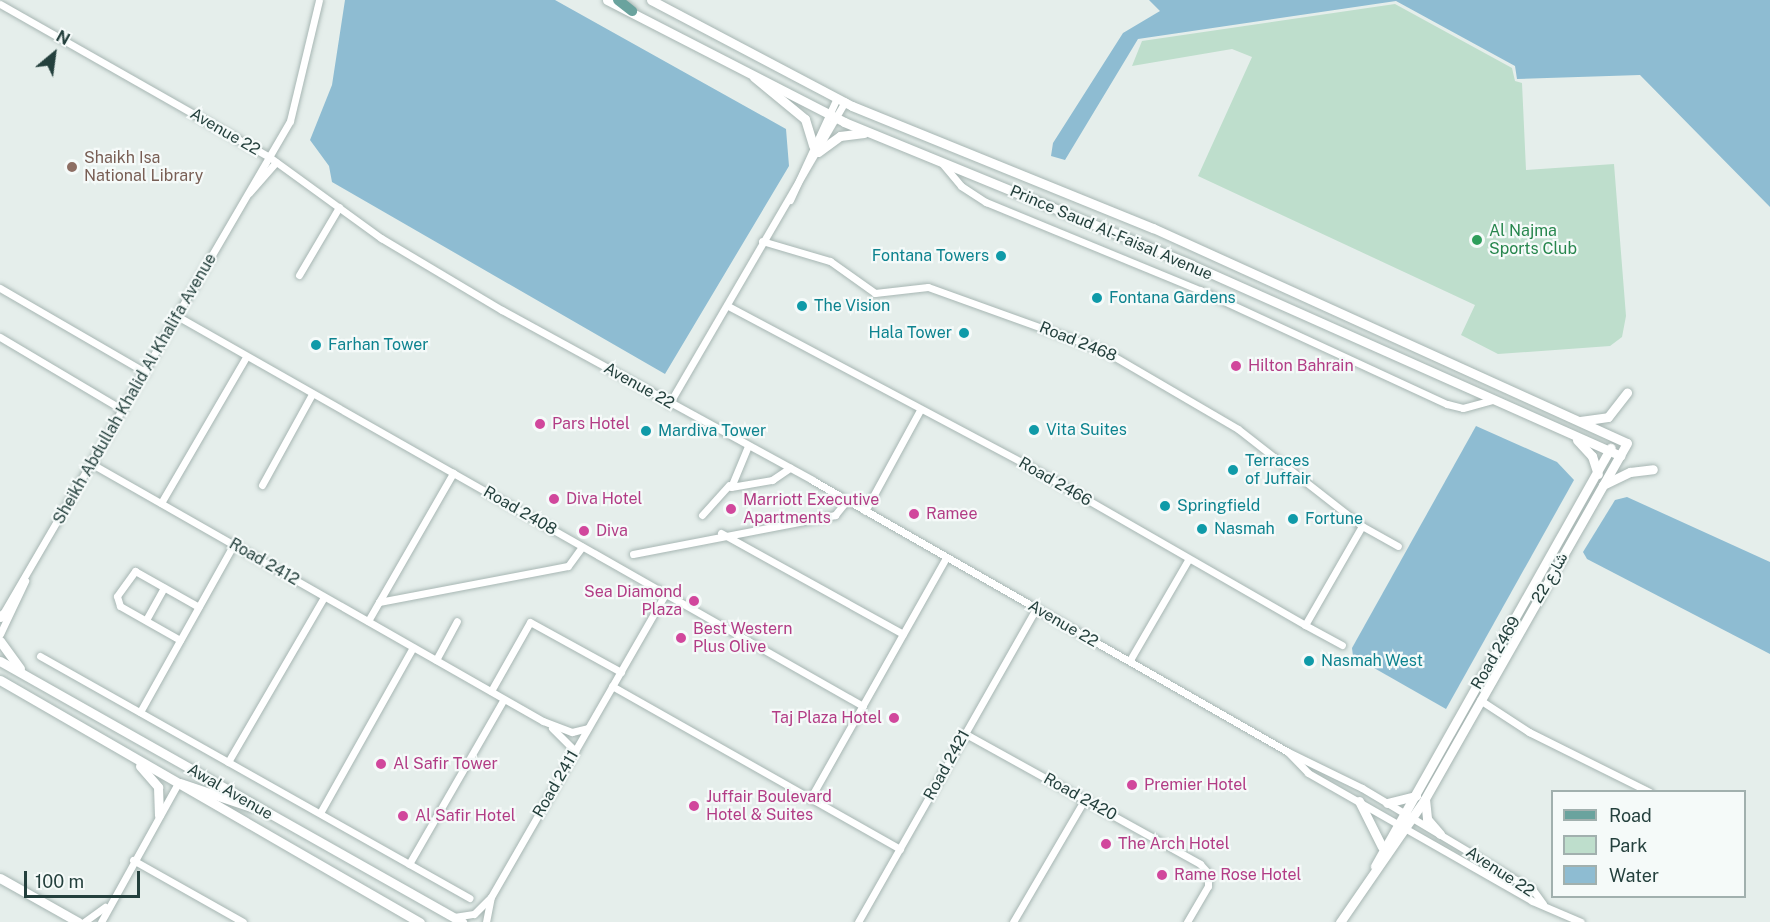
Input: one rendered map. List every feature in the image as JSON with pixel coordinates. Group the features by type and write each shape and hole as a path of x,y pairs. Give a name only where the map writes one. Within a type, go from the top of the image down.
{"main road":[{"path":"618,0 632,11"}],"street":[{"name":"Sheikh Abdullah Khalid Al Khalifa Avenue","path":"1,617 25,581 299,99 319,0"},
{"name":"Prince Saud Al-Faisal Avenue","path":"607,0 869,133 1192,265 1620,456"},
{"name":"Prince Saud Al-Faisal Avenue","path":"651,0 841,100 1196,247 1627,443"},
{"name":"Avenue 22","path":"0,3 268,156 418,261 669,404 790,468 1288,752 1387,803 1533,890 1543,904"},
{"path":"753,75 805,119 815,149"},
{"path":"669,404 729,307 762,241 790,200 841,100"},
{"path":"815,149 840,136 869,133"},
{"name":"Sheikh Abdullah Khalid Al Khalifa Avenue","path":"245,197 276,162"},
{"path":"941,162 961,186 986,202 1200,290 1448,404 1463,408 1492,400"},
{"path":"299,275 339,207"},
{"name":"Road 2468","path":"762,241 830,261 875,293 928,287 1103,350 1171,386 1274,453 1362,526 1398,546"},
{"path":"0,288 145,372"},
{"name":"Road 2466","path":"729,307 920,410 1342,645"},
{"name":"Road 2408","path":"177,316 863,706"},
{"path":"0,337 123,410"},
{"path":"161,503 246,357"},
{"path":"1575,420 1608,417 1627,393"},
{"path":"262,485 312,394"},
{"path":"866,511 920,410"},
{"path":"1565,432 1592,456 1598,474"},
{"name":"Road 2469","path":"1375,866 1382,847 1401,826 1404,813 1421,796 1615,439"},
{"name":"شارع 22","path":"1480,700 1627,443"},
{"path":"702,515 729,485 748,446"},
{"name":"Road 2412","path":"92,464 543,721 572,732 588,728"},
{"path":"729,485 772,480 790,468"},
{"path":"1603,484 1630,472 1653,469"},
{"path":"368,621 453,473"},
{"path":"633,554 721,533 835,515 847,501"},
{"path":"1305,625 1362,526"},
{"path":"721,533 903,634"},
{"path":"140,712 234,544"},
{"path":"379,602 568,566 582,547"},
{"path":"810,799 946,558"},
{"path":"1130,660 1188,560"},
{"path":"180,640 120,606 117,596 135,572 199,607"},
{"name":"Sheikh Abdullah Khalid Al Khalifa Avenue","path":"0,634 25,581"},
{"path":"146,620 164,588"},
{"name":"Road 2411","path":"458,920 474,914 491,897 665,594"},
{"path":"228,762 324,597"},
{"name":"Road 2421","path":"858,922 1036,609"},
{"path":"436,660 457,621"},
{"path":"491,691 530,622 621,672"},
{"path":"0,641 26,674"},
{"path":"320,813 413,647"},
{"path":"40,656 470,898"},
{"name":"Awal Avenue","path":"0,661 253,807 458,920"},
{"name":"Awal Avenue","path":"1,682 420,922"},
{"path":"612,686 900,849"},
{"path":"410,864 504,699"},
{"path":"1340,922 1401,826 1413,819 1421,796 1480,700 1529,732 1646,790"},
{"name":"Road 2412","path":"543,721 575,751"},
{"name":"Road 2420","path":"964,733 1085,800 1208,873 1208,885 1187,922"},
{"name":"Avenue 22","path":"1288,752 1298,766 1543,904"},
{"path":"132,758 158,787 159,815"},
{"path":"101,922 108,903 178,783 253,807"},
{"path":"1387,803 1421,796"},
{"path":"1421,796 1427,819 1440,834"},
{"path":"1013,922 1085,800"},
{"path":"1359,801 1382,847"},
{"path":"133,860 243,922"},
{"path":"0,878 78,922"},
{"name":"Road 2411","path":"486,922 491,897"},
{"path":"84,922 108,903"},
{"path":"1543,904 1581,922"}],"green space":[{"name":"Al Najma Sports Club","path":"1395,4 1512,68 1515,81 1522,83 1526,170 1614,164 1626,316 1622,337 1610,346 1498,354 1461,335 1475,305 1198,176 1252,57 1232,49 1132,66 1142,41"}],"water":[{"path":"345,0 555,0 786,129 789,166 665,374 332,182 329,166 310,140 332,85"},
{"path":"1149,0 1770,0 1770,207 1640,75 1517,79 1515,66 1396,1 1138,39 1065,160 1051,156 1053,143 1123,33 1160,11"},
{"path":"1476,426 1557,462 1574,480 1446,709 1353,656 1352,648"},
{"path":"1627,497 1770,562 1770,654 1587,559 1583,552 1615,500"}],"place":[{"name":"Shaikh Isa National Library","path":"72,167"},
{"name":"Al Najma Sports Club","path":"1477,240"},
{"name":"Fontana Towers","path":"1001,256"},
{"name":"Fontana Gardens","path":"1097,298"},
{"name":"The Vision","path":"802,306"},
{"name":"Hala Tower","path":"964,333"},
{"name":"Farhan Tower","path":"316,345"},
{"name":"Hilton Bahrain","path":"1236,366"},
{"name":"Pars Hotel","path":"540,424"},
{"name":"Vita Suites","path":"1034,430"},
{"name":"Mardiva Tower","path":"646,431"},
{"name":"Terraces of Juffair","path":"1233,470"},
{"name":"Diva Hotel","path":"554,499"},
{"name":"Springfield","path":"1165,506"},
{"name":"Marriott Executive Apartments","path":"731,509"},
{"name":"Ramee","path":"914,514"},
{"name":"Fortune","path":"1293,519"},
{"name":"Nasmah","path":"1202,529"},
{"name":"Diva","path":"584,531"},
{"name":"Sea Diamond Plaza","path":"694,601"},
{"name":"Best Western Plus Olive","path":"681,638"},
{"name":"Nasmah West","path":"1309,661"},
{"name":"Taj Plaza Hotel","path":"894,718"},
{"name":"Al Safir Tower","path":"381,764"},
{"name":"Premier Hotel","path":"1132,785"},
{"name":"Juffair Boulevard Hotel & Suites","path":"694,806"},
{"name":"Al Safir Hotel","path":"403,816"},
{"name":"The Arch Hotel","path":"1106,844"},
{"name":"Rame Rose Hotel","path":"1162,875"}]}
